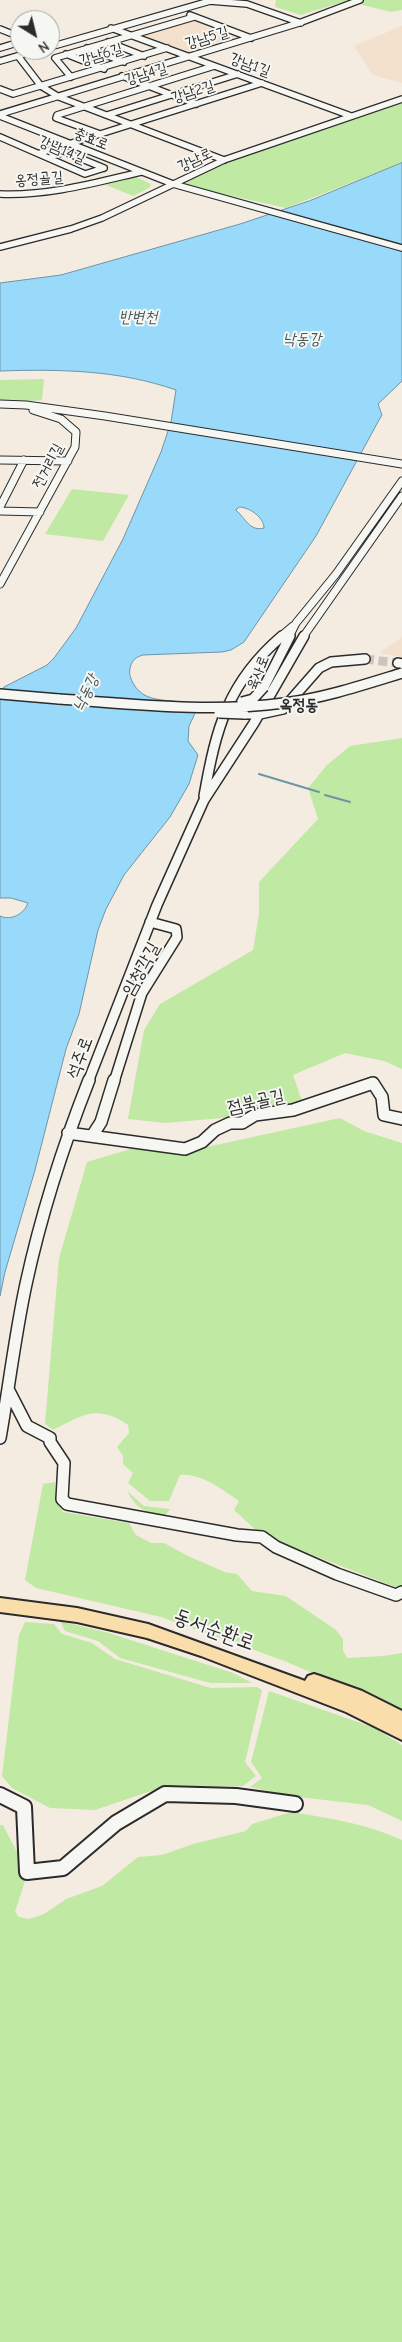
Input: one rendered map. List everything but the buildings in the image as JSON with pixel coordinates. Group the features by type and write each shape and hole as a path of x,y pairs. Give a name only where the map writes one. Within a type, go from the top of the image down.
{"highway":[{"name":"동서순환로","path":"0,1597 137,1619 206,1641 355,1696 402,1720"},
{"name":"동서순환로","path":"0,1605 80,1611 148,1631 207,1650 354,1707 402,1732"}],"street":[{"name":"강남5길","path":"0,115 301,23 360,0"},
{"path":"60,44 210,1 247,4 301,23"},
{"path":"175,10 252,38"},
{"path":"70,77 55,58 194,17"},
{"name":"강남1길","path":"112,28 351,116"},
{"path":"0,42 9,45"},
{"path":"108,42 144,56"},
{"path":"0,48 9,45"},
{"path":"87,48 124,62"},
{"name":"강남6길","path":"41,86 167,48"},
{"path":"60,52 109,71"},
{"path":"21,60 41,86 59,96 224,160"},
{"name":"강남4길","path":"100,134 56,118 57,115 214,66"},
{"path":"117,74 196,104"},
{"path":"107,115 238,74"},
{"name":"강남2길","path":"40,153 262,83"},
{"path":"0,89 13,94 41,86"},
{"name":"강남로","path":"0,247 71,229 102,218 224,160 402,99"},
{"name":"충효로","path":"0,115 173,184 402,248"},
{"name":"강남14길","path":"0,137 40,153 46,158 85,174 104,168 65,152 46,158"},
{"path":"139,172 170,177 201,170"},
{"path":"145,197 190,189 188,183 201,170"},
{"path":"139,172 156,186 145,197"},
{"name":"옹정골길","path":"0,194 24,195 97,184 139,172"},
{"path":"0,405 41,406 400,464"},
{"name":"전거리길","path":"0,405 32,410 61,419 76,432 75,447 0,584"},
{"path":"0,460 68,461"},
{"path":"0,506 24,460"},
{"name":"육사로","path":"260,714 264,687 296,623 336,574 402,481"},
{"name":"육사로","path":"260,714 297,646 402,496"},
{"path":"0,511 40,512"},
{"path":"0,568 9,568"},
{"path":"204,800 207,780 232,696 248,670 270,646 296,623"},
{"path":"59,699 108,706 260,714 277,711 288,706 318,668 331,662 365,659"},
{"path":"0,694 177,706 252,706 316,698 402,673"},
{"path":"0,699 111,698 247,702 253,700 264,687"},
{"name":"석주로","path":"0,1438 26,1284 38,1234 68,1132 150,922 204,800 260,714"},
{"name":"임청각길","path":"92,1136 101,1122 142,993 177,937 176,929 150,922"},
{"name":"점북골길","path":"68,1132 185,1149 202,1142 215,1130 230,1123 242,1123 255,1115 293,1110 373,1084 382,1097 384,1115 402,1119"},
{"path":"9,1391 27,1426 50,1438 50,1442 64,1463 62,1499 67,1504 237,1535 262,1537 276,1547 337,1574 396,1594 402,1592"},
{"path":"0,1795 24,1807 27,1872 63,1868 116,1823 165,1794 236,1796 295,1804"}],"shaded area":[{"path":"196,20 246,38 191,54 142,36"},
{"path":"402,26 402,83 373,75 354,46"},
{"path":"402,637 402,657 379,653"}],"green space":[{"path":"276,0 402,0 402,10 391,12 346,1 301,15 275,7"},
{"path":"402,102 402,163 286,208 179,184 230,161"},
{"path":"132,175 151,184 149,188 133,196 104,184"},
{"path":"44,379 42,400 0,404 0,380"},
{"path":"72,489 129,495 103,541 45,534"},
{"path":"402,738 402,1069 384,1061 345,1053 293,1075 302,1101 246,1116 165,1123 128,1119 144,1030 160,1004 253,950 259,914 259,882 318,819 308,788 327,765 350,746"},
{"path":"340,1118 364,1131 402,1143 402,1585 395,1587 274,1540 257,1531 234,1510 239,1501 204,1479 180,1475 169,1501 150,1501 128,1483 133,1473 123,1464 123,1456 117,1447 129,1433 128,1425 117,1419 99,1413 82,1416 53,1430 45,1424 59,1258 87,1162 137,1147 179,1153"},
{"path":"55,1482 56,1499 63,1512 129,1523 136,1535 151,1543 164,1543 225,1572 237,1574 252,1591 286,1596 336,1630 343,1639 343,1650 347,1658 402,1653 402,1711 282,1660 161,1617 36,1588 25,1580 43,1484"},
{"path":"127,1491 144,1506 170,1509 165,1516 142,1509 135,1503"},
{"path":"60,1621 109,1633 233,1673 252,1683 210,1683 120,1658 98,1641 65,1631"},
{"path":"25,1622 54,1624 62,1634 92,1643 115,1659 211,1688 257,1687 262,1690 245,1762 256,1776 243,1786 160,1788 95,1810 50,1808 12,1788 2,1776 19,1635"},
{"path":"269,1691 375,1728 402,1745 402,1821 368,1805 290,1796 250,1787 262,1778 251,1762"},
{"path":"291,1812 362,1826 402,1840 402,2342 0,2342 0,1825 3,1825 17,1852 18,1874 25,1881 15,1912 19,1917 29,1919 44,1914 66,1899 102,1886 138,1857 162,1855 193,1844 246,1831 252,1824"}],"water":[{"path":"402,163 402,381 378,404 382,415 316,536 244,642 231,650 222,652 143,655 135,659 131,665 130,677 139,691 146,696 154,699 181,702 197,709 189,726 188,741 198,755 189,784 170,817 124,875 106,909 98,930 79,1014 66,1049 0,1296 0,916 8,918 17,916 28,903 11,898 0,898 0,694 4,687 47,665 76,628 123,539 161,452 171,422 176,390 133,378 89,372 45,370 0,371 0,283 61,275 240,224 309,201","holes":["240,507 252,511 259,517 264,528 259,529 248,524 236,510"]}],"waterway":[{"path":"259,774 319,792"},
{"path":"325,795 350,802"}],"tunnel":[{"path":"365,659 398,663"}],"district":[{"name":"옥정동","path":"299,705"}],"water label":[{"name":"반변천","path":"138,317"},
{"name":"낙동강","path":"302,339"},
{"name":"낙동강","path":"86,693"}]}
